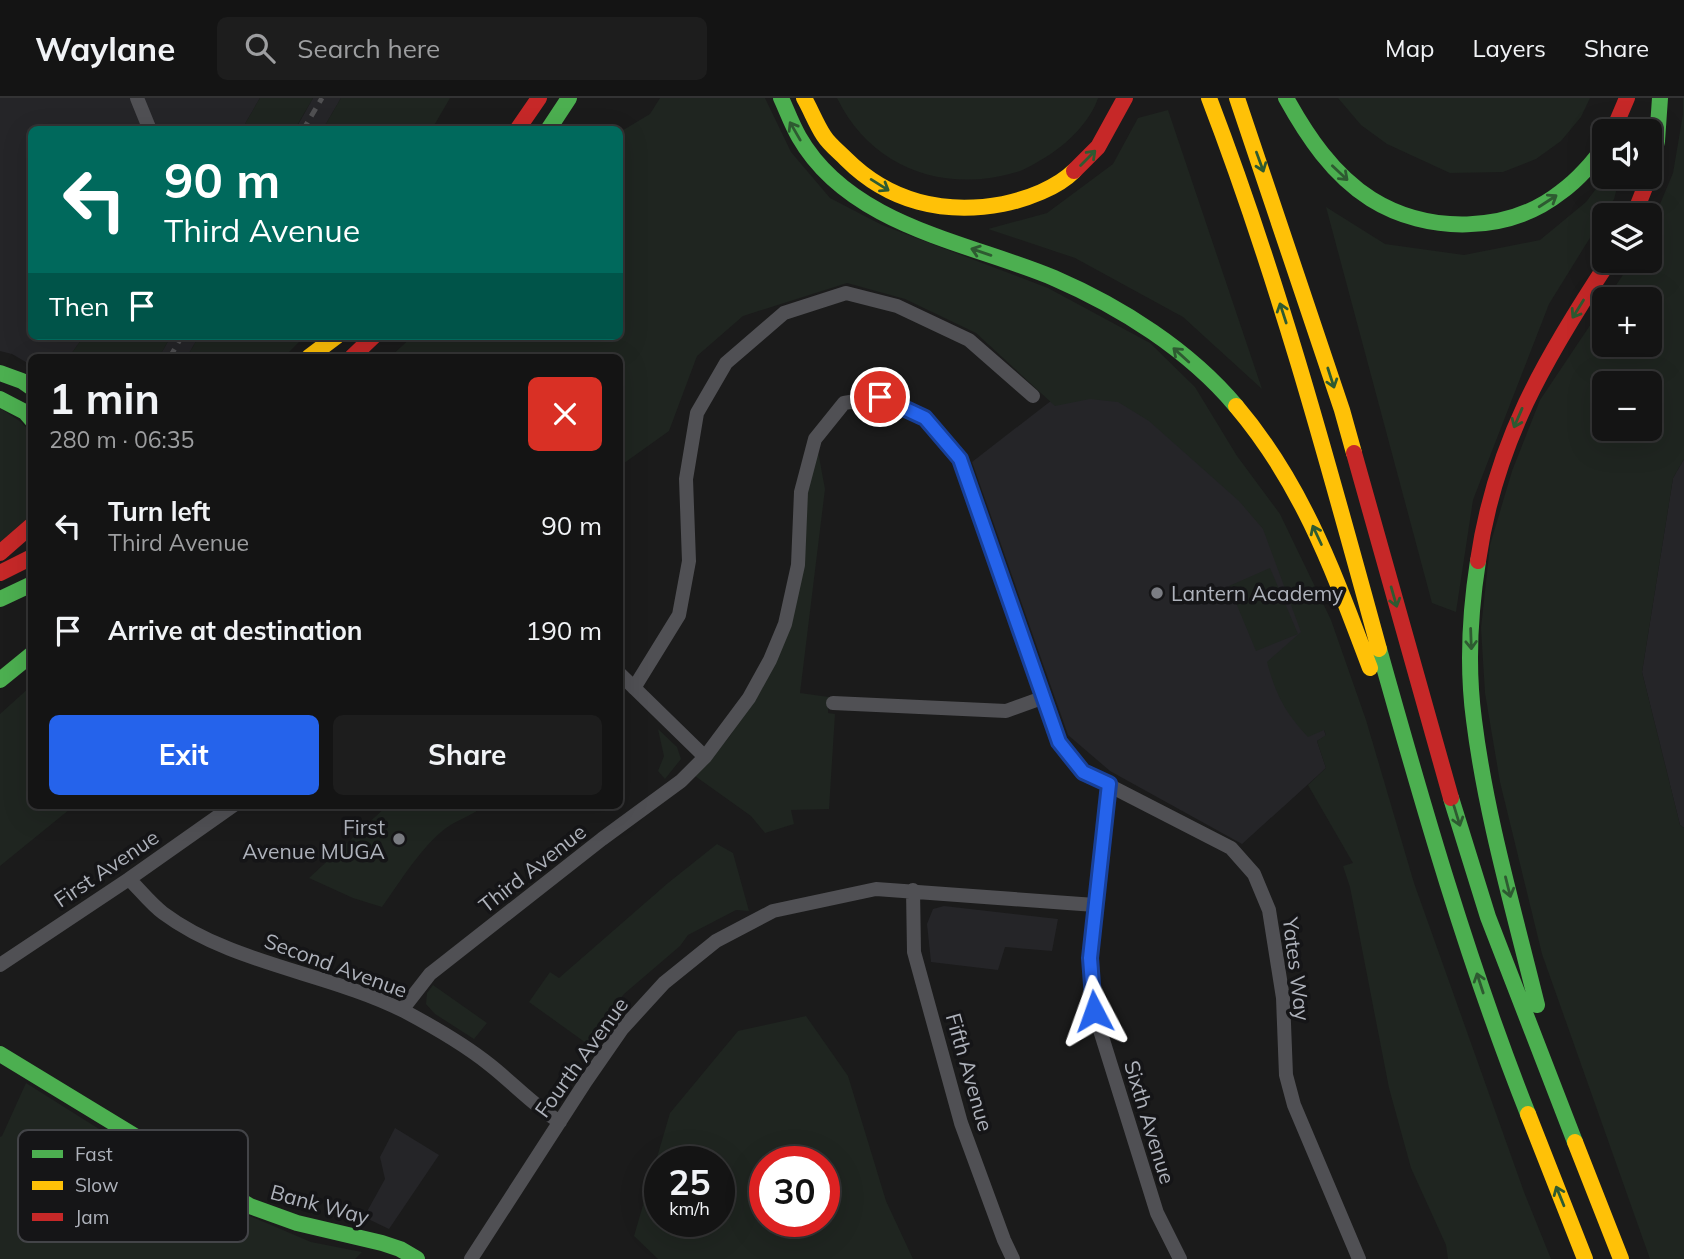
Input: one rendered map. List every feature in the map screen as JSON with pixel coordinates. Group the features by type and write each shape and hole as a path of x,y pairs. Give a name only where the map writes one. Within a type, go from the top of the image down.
{"main road":[{"path":"520,126 539,98"},
{"path":"551,126 569,98"},
{"path":"782,98 793,130 826,174 852,195 925,232 1043,274 1094,296 1168,343 1232,400 1278,462 1304,506 1324,548 1377,688 1409,756"},
{"path":"804,98 825,138 881,188 926,205 975,209 1018,201 1065,180 1098,147 1125,98"},
{"path":"1209,98 1241,182 1310,397 1409,756 1455,906 1505,1058 1585,1259"},
{"path":"1237,98 1342,410 1433,740 1488,917 1621,1259"},
{"path":"1286,98 1319,150 1339,173 1373,200 1403,215 1435,225 1475,225 1524,214 1543,205 1572,185 1592,165"},
{"path":"1618,119 1627,98"},
{"path":"1659,119 1660,98"},
{"path":"1569,1129 1504,872 1476,732 1470,624 1480,534 1498,467 1518,415 1548,357 1601,273"},
{"path":"313,354 332,340"},
{"path":"329,354 344,340"},
{"path":"355,354 370,340"},
{"path":"0,373 28,385"},
{"path":"0,399 28,416"},
{"path":"0,553 28,528"},
{"path":"0,573 28,559"},
{"path":"0,599 28,586"},
{"path":"0,680 28,657"},
{"name":"Bank Way","path":"0,1054 125,1130"},
{"name":"Bank Way","path":"248,1205 272,1216 385,1243 406,1251 417,1259"}],"street":[{"path":"137,98 148,126"},
{"path":"634,688 679,615 690,561 686,479 697,413 726,363 784,313 846,293 897,306 969,340 1033,396"},
{"name":"Third Avenue","path":"402,1010 430,974 602,839 681,781 705,757 749,698 770,660 785,624 798,565 801,492 815,439 844,403 880,397 925,418 960,459 1059,742 1083,772"},
{"path":"623,677 705,757"},
{"path":"833,703 1006,711 1042,698"},
{"name":"Yates Way","path":"1083,772 1231,848 1254,874 1269,910 1283,998 1286,1075 1359,1259"},
{"name":"Sixth Avenue","path":"1109,784 1090,958 1094,1011 1157,1213 1180,1259"},
{"name":"First Avenue","path":"0,965 130,879 228,809"},
{"name":"Second Avenue","path":"130,879 162,912 185,927 237,952 360,992 402,1010 449,1036 487,1062 560,1122"},
{"name":"Fourth Avenue","path":"471,1259 622,1030 664,983 716,941 773,911 876,889 1095,905"},
{"name":"Fifth Avenue","path":"913,890 914,952 961,1123 1013,1259"}],"shaded area":[{"path":"0,98 260,98 244,126 28,126 28,340 81,340 71,354 28,354 28,363 0,351"},
{"path":"260,98 313,98 297,126 244,126"},
{"path":"313,98 341,98 325,126 297,126"},
{"path":"341,98 450,98 434,126 325,126"},
{"path":"660,98 765,98 791,152 830,198 882,225 1048,288 1150,343 1195,387 1237,456 1280,514 1331,620 1366,720 1414,883 1524,1192 1551,1259 1448,1259 1446,1245 1411,1168 1389,1088 1350,887 1343,866 1353,863 1308,785 1326,768 1317,741 1326,735 1324,730 1308,737 1300,728 1282,702 1267,662 1301,632 1263,529 1239,501 1149,421 1118,402 1090,399 1055,406 976,333 905,299 847,283 743,316 697,356 669,431 623,464 623,354 393,354 409,340 623,340 623,130 650,114"},
{"path":"837,98 1098,98 1077,132 1046,157 1017,172 963,180 912,170 890,158 869,142"},
{"path":"1338,98 1590,98 1581,117 1561,141 1536,159 1503,172 1450,173 1387,144 1361,125"},
{"path":"1684,98 1684,459 1673,478 1642,672 1680,825 1684,828 1684,1259 1650,1259 1542,954 1500,782 1485,693 1481,628 1490,545 1512,471 1540,400 1592,322 1592,357 1662,357 1662,287 1615,287 1624,273 1662,273 1660,203 1673,173"},
{"path":"1168,110 1262,389 1183,317 1075,258 988,229 1047,213 1113,164 1138,118"},
{"path":"1596,189 1617,189 1612,203 1592,203 1592,235 1549,304 1473,500 1456,612 1432,603 1326,207 1385,244 1464,255 1540,240 1586,202"},
{"path":"81,340 169,340 161,354 71,354"},
{"path":"169,340 197,340 189,354 161,354"},
{"path":"197,340 301,340 287,354 189,354"},
{"name":"Lantern Academy","path":"1092,369 1274,518 1316,662 1317,709 1326,736 1317,741 1326,768 1242,844 1110,771 1068,735 972,462"},
{"path":"0,408 28,430 28,518 0,543"},
{"path":"817,446 825,489 800,693 829,697 828,713 835,714 829,809 791,810 794,824 765,833 751,816 695,776 730,736 785,639 806,489"},
{"path":"1684,459 1684,828 1680,825 1642,672 1673,478"},
{"path":"1270,568 1298,634 1256,651 1229,586"},
{"path":"28,689 28,809 70,809 0,866 0,714"},
{"path":"658,729 677,747 681,759 665,779 658,771 664,756"},
{"path":"384,809 479,809 451,825 428,845 382,907 353,898 309,878"},
{"path":"717,844 733,853 749,911 736,910 688,935 680,946 624,994 586,1043 529,1002 550,972 559,978"},
{"path":"944,906 1058,919 1052,951 1005,947 998,970 931,962 927,924 933,909"},
{"path":"433,985 487,1023 474,1039 435,1014 426,1004 427,993"},
{"path":"806,1016 848,1076 886,1201 913,1259 658,1259 634,1236 644,1202 644,1237 735,1237 735,1146 660,1146 670,1113 738,1031"},
{"path":"26,1083 101,1130 18,1130 18,1242 248,1242 248,1215 311,1242 362,1252 355,1259 0,1259 2,1136"},
{"path":"395,1128 439,1155 389,1229 364,1217 385,1179 380,1157"}],"railway":[{"path":"305,126 322,98"},
{"path":"172,354 180,340"}],"traffic: fast":[{"path":"551,126 569,98"},
{"path":"781,98 799,137 821,167 848,192 913,227 1054,278 1104,302 1129,316 1197,366 1236,406"},
{"path":"1286,98 1333,167 1371,199 1417,219 1467,224 1517,216 1540,206 1561,192 1592,162"},
{"path":"1659,119 1660,98"},
{"path":"0,373 28,385"},
{"path":"0,399 28,415"},
{"path":"1478,561 1470,640 1474,720 1493,828 1537,1005"},
{"path":"0,599 28,586"},
{"path":"1379,649 1466,942 1528,1114"},
{"path":"0,680 28,657"},
{"path":"1451,798 1488,917 1575,1142"},
{"path":"0,1054 125,1130"},
{"path":"248,1205 297,1223 382,1243 417,1259"}],"traffic: slow":[{"path":"804,98 824,136 846,159 880,186 918,202 960,208 1003,204 1041,192 1074,171"},
{"path":"1209,98 1280,302 1379,649"},
{"path":"1237,98 1354,453"},
{"path":"313,354 332,340"},
{"path":"1236,406 1280,467 1315,531 1370,668"},
{"path":"1528,1114 1585,1259"},
{"path":"1575,1142 1621,1259"}],"traffic: jam":[{"path":"520,126 539,98"},
{"path":"1074,171 1098,147 1125,98"},
{"path":"1618,119 1627,98"},
{"path":"1639,203 1644,189"},
{"path":"1478,561 1486,518 1510,440 1544,367 1601,273"},
{"path":"355,354 370,340"},
{"path":"1354,453 1451,798"},
{"path":"0,553 28,528"},
{"path":"0,573 28,559"}],"place":[{"name":"Lantern Academy","path":"1157,593"},
{"name":"First Avenue MUGA","path":"399,839"}],"route":[{"path":"880,397 925,418 960,459 1059,742 1083,772 1109,784 1090,958 1094,1011"}]}
